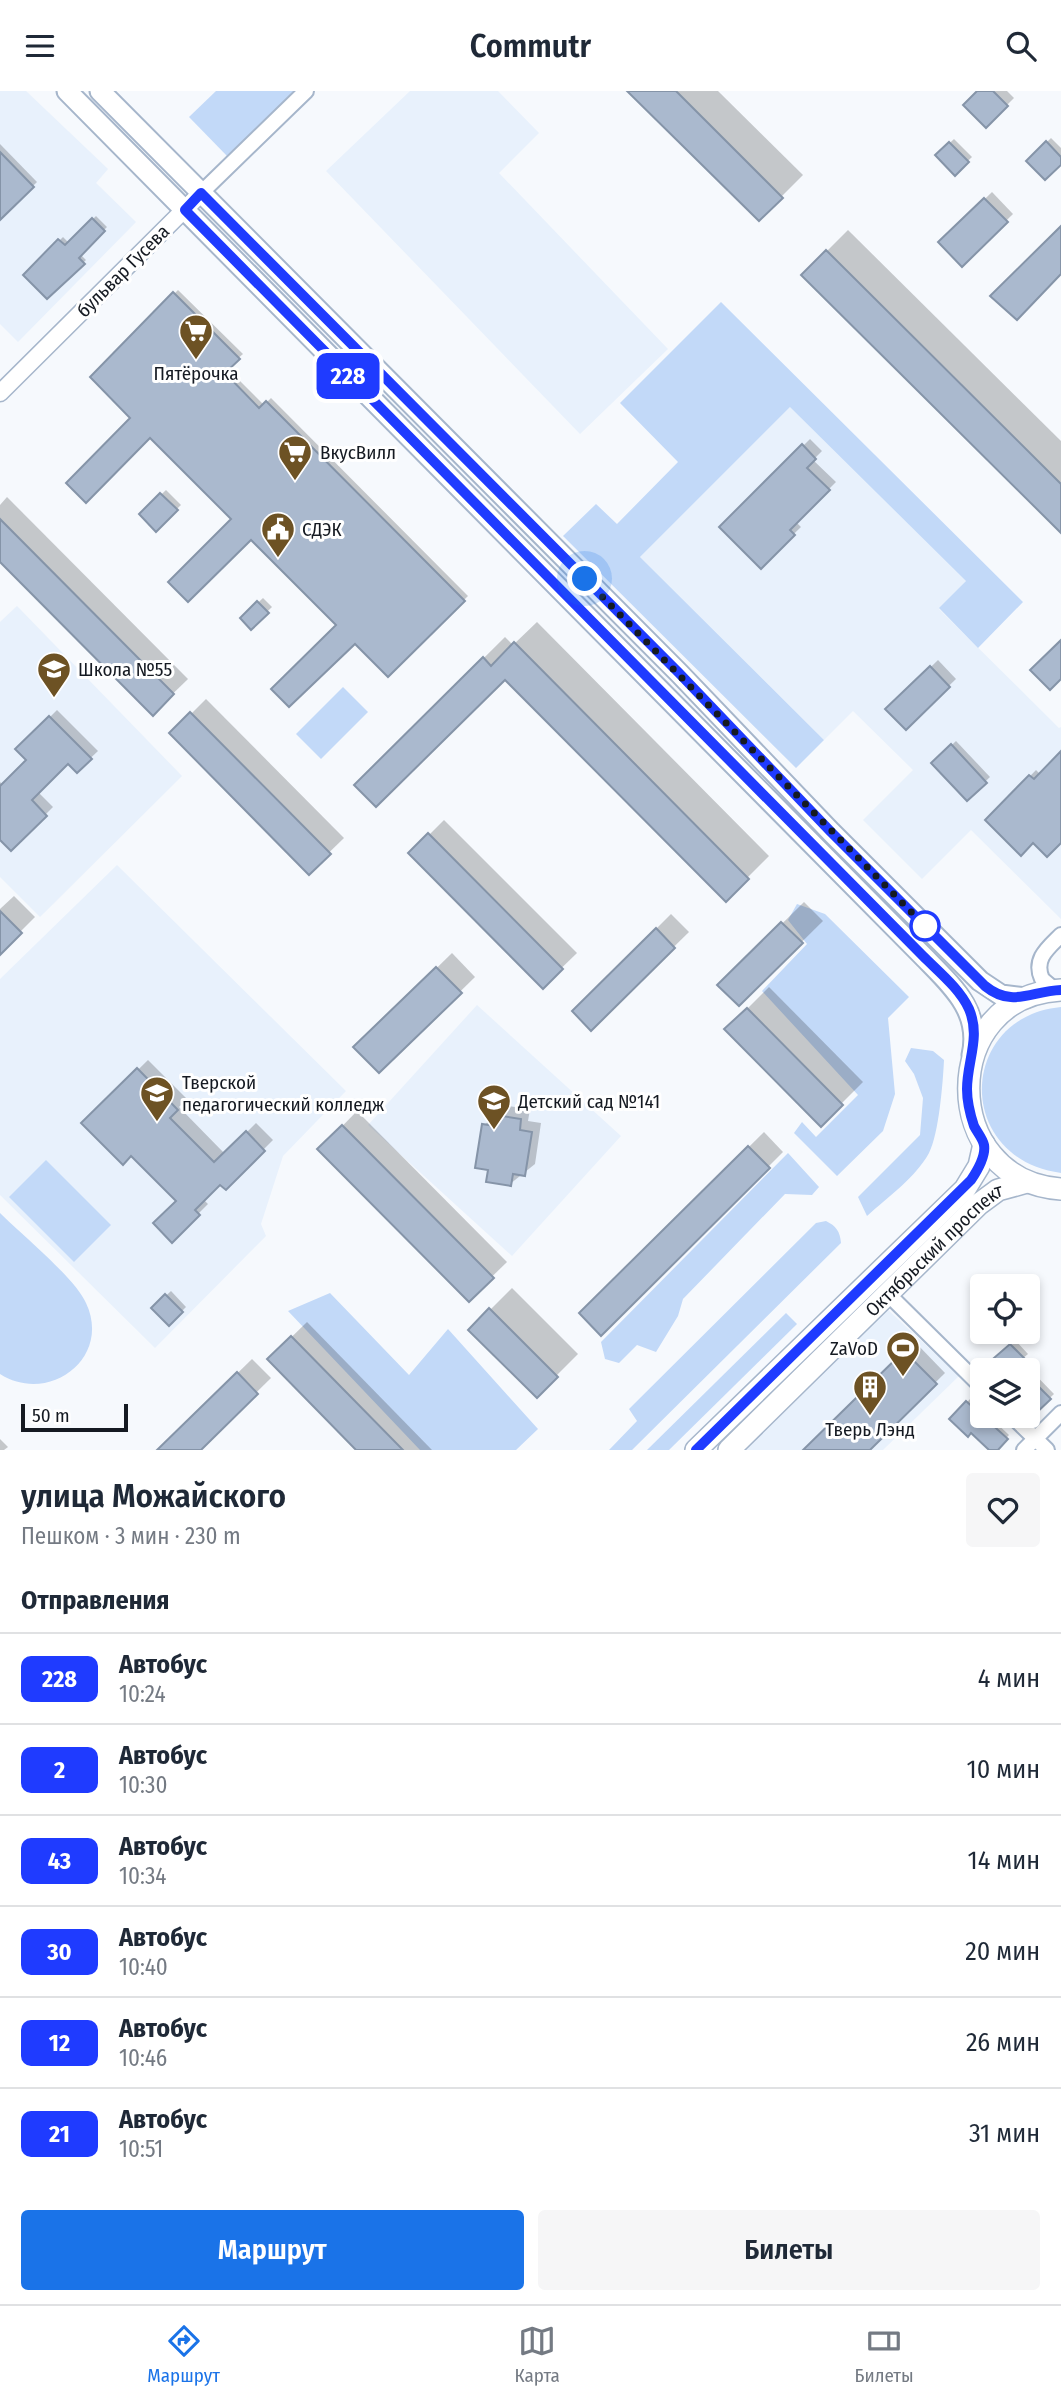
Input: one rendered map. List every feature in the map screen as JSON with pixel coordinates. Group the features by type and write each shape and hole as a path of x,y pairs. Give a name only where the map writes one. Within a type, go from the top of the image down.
{"main road":[{"path":"67,91 961,996 974,1025 975,1041 968,1076 968,1097 975,1126 984,1145 1007,1169 1027,1182 1061,1189"},
{"path":"100,91 679,673 831,832 980,981 1001,995 1026,997 1058,990"},
{"path":"972,1056 994,1022 1026,997"},
{"name":"Октябрьский проспект","path":"696,1450 965,1189 979,1166 984,1145"},
{"name":"Октябрьский проспект","path":"729,1450 984,1200 1004,1188 1027,1182"}],"street":[{"name":"бульвар Гусева","path":"0,393 306,91"},
{"path":"1058,990 1042,979 1039,963 1045,951 1061,935"},
{"path":"888,1294 970,1375"},
{"path":"1024,1450 1061,1413"},
{"path":"1025,1428 1047,1450"}],"shaded area":[{"path":"0,91 26,91 108,169 96,183 136,222 18,342 0,324"},
{"path":"216,91 296,91 228,157 189,117"},
{"path":"410,91 498,91 539,133 499,173 668,349 580,434 326,171"},
{"path":"721,302 1023,602 978,648 939,608 966,581 790,407 640,557 824,740 796,768 563,536 596,504 617,524 678,462 620,403"},
{"path":"791,406 966,581 939,609 1059,728 1061,727 1061,919 971,830 922,879 863,820 913,770 853,711 824,740 640,557"},
{"name":"Школа №55","path":"17,606 182,776 40,917 0,877 0,622"},
{"path":"343,687 368,712 321,759 296,734"},
{"name":"Тверской педагогический колледж","path":"117,865 346,1091 283,1156 261,1224 266,1236 155,1348 0,1195 0,979"},
{"path":"797,904 825,914 909,997 888,1018 895,1094 883,1131 837,1176 794,1133 802,1122 816,1137 858,1095 762,991 807,944 788,920"},
{"name":"Детский сад №141","path":"477,1005 621,1136 512,1256 368,1125"},
{"path":"1061,1007 1061,1173 1026,1162 1001,1143 987,1117 982,1089 987,1060 1002,1035 1027,1016"},
{"path":"911,1048 933,1051 944,1060 935,1134 929,1153 917,1170 867,1216 858,1197 920,1135 923,1098 914,1074 905,1061"},
{"path":"788,1153 819,1187 812,1195 785,1194 683,1299 678,1316 656,1352 637,1345 619,1363 605,1359 601,1342"},
{"path":"46,1160 111,1225 74,1262 9,1197"},
{"path":"0,1213 60,1269 86,1303 92,1323 90,1342 83,1358 71,1371 56,1380 38,1384 19,1382 0,1374"},
{"path":"826,1221 837,1229 841,1243 632,1450 609,1450 637,1421 629,1409 816,1223"},
{"path":"330,1293 409,1375 448,1329 538,1429 516,1450 420,1450 288,1311"},
{"path":"885,1307 959,1376 883,1450 739,1450"},
{"path":"786,1313 797,1324 669,1450 647,1450"}],"building":[{"path":"627,91 676,91 783,198 759,221"},
{"path":"977,91 993,91 1008,106 986,128 963,105"},
{"path":"1046,141 1061,157 1061,165 1045,180 1026,161"},
{"path":"949,142 969,162 955,176 935,155"},
{"path":"0,152 34,187 0,220"},
{"path":"984,198 1008,222 962,267 938,242"},
{"path":"92,218 105,231 79,258 85,264 47,299 23,275 58,239 65,245"},
{"path":"1061,226 1061,274 1017,320 990,296"},
{"path":"826,250 1061,484 1061,533 801,275"},
{"path":"173,292 240,359 225,373 259,408 266,401 465,601 388,677 355,644 289,707 271,689 336,625 251,540 188,602 168,582 231,519 150,438 86,503 66,483 130,418 90,377"},
{"path":"802,444 816,459 807,468 830,490 790,530 795,535 761,569 719,527"},
{"path":"160,493 178,510 156,532 139,514"},
{"path":"0,519 174,694 153,716 0,562"},
{"path":"257,601 269,613 251,630 240,618"},
{"path":"1061,640 1061,679 1050,690 1030,670"},
{"path":"514,642 749,879 726,902 505,680 376,807 354,785 483,657 491,666"},
{"path":"930,666 950,687 906,730 885,709"},
{"path":"190,712 331,854 309,875 169,733"},
{"path":"49,716 92,759 77,773 68,764 32,800 47,816 11,851 0,840 0,786 26,760 15,749"},
{"path":"951,744 987,783 967,801 931,763"},
{"path":"1061,751 1061,843 1047,857 1033,843 1021,856 985,820 1029,775 1034,779"},
{"path":"428,833 563,969 543,989 408,853"},
{"path":"0,911 22,933 0,955"},
{"path":"781,922 803,943 739,1006 717,985"},
{"path":"656,928 675,948 591,1031 572,1011"},
{"path":"436,967 462,993 379,1073 353,1047"},
{"path":"747,1008 843,1105 821,1127 724,1029"},
{"path":"137,1068 178,1110 170,1118 214,1162 246,1131 265,1151 226,1190 220,1185 195,1210 200,1215 172,1243 153,1223 176,1201 131,1156 123,1165 81,1123"},
{"path":"496,1115 521,1119 520,1130 532,1132 525,1176 513,1174 511,1186 486,1182 488,1170 475,1168 482,1124 495,1126"},
{"path":"342,1125 494,1278 469,1302 317,1149"},
{"path":"748,1146 770,1168 601,1336 579,1313"},
{"path":"165,1294 183,1312 169,1326 151,1308"},
{"path":"489,1308 558,1377 537,1398 468,1330"},
{"path":"291,1336 403,1450 356,1450 267,1359"},
{"path":"1010,1344 1024,1358 994,1358"},
{"name":"Тверь Лэнд","path":"904,1351 937,1384 870,1450 803,1450"},
{"path":"237,1372 258,1394 201,1450 157,1450"},
{"path":"1040,1388 1051,1399 1040,1409"},
{"path":"966,1401 970,1405 970,1428 996,1428 1008,1439 998,1450 989,1450 971,1433 968,1437 949,1419"}],"bus line":[{"name":"228","path":"696,1450 965,1189 977,1171 984,1145 969,1107 968,1076 975,1041 969,1010 961,996 923,956 185,210 201,193 679,673 831,832 985,986 995,993 1013,998 1061,990"}],"place":[{"name":"Пятёрочка","path":"196,361"},
{"name":"ВкусВилл","path":"295,482"},
{"name":"СДЭК","path":"278,559"},
{"name":"Школа №55","path":"54,699"},
{"name":"Тверской педагогический колледж","path":"157,1123"},
{"name":"Детский сад №141","path":"494,1131"},
{"name":"ZaVoD","path":"903,1378"},
{"name":"Тверь Лэнд","path":"870,1417"}],"route":[{"path":"585,579 925,926"}]}
